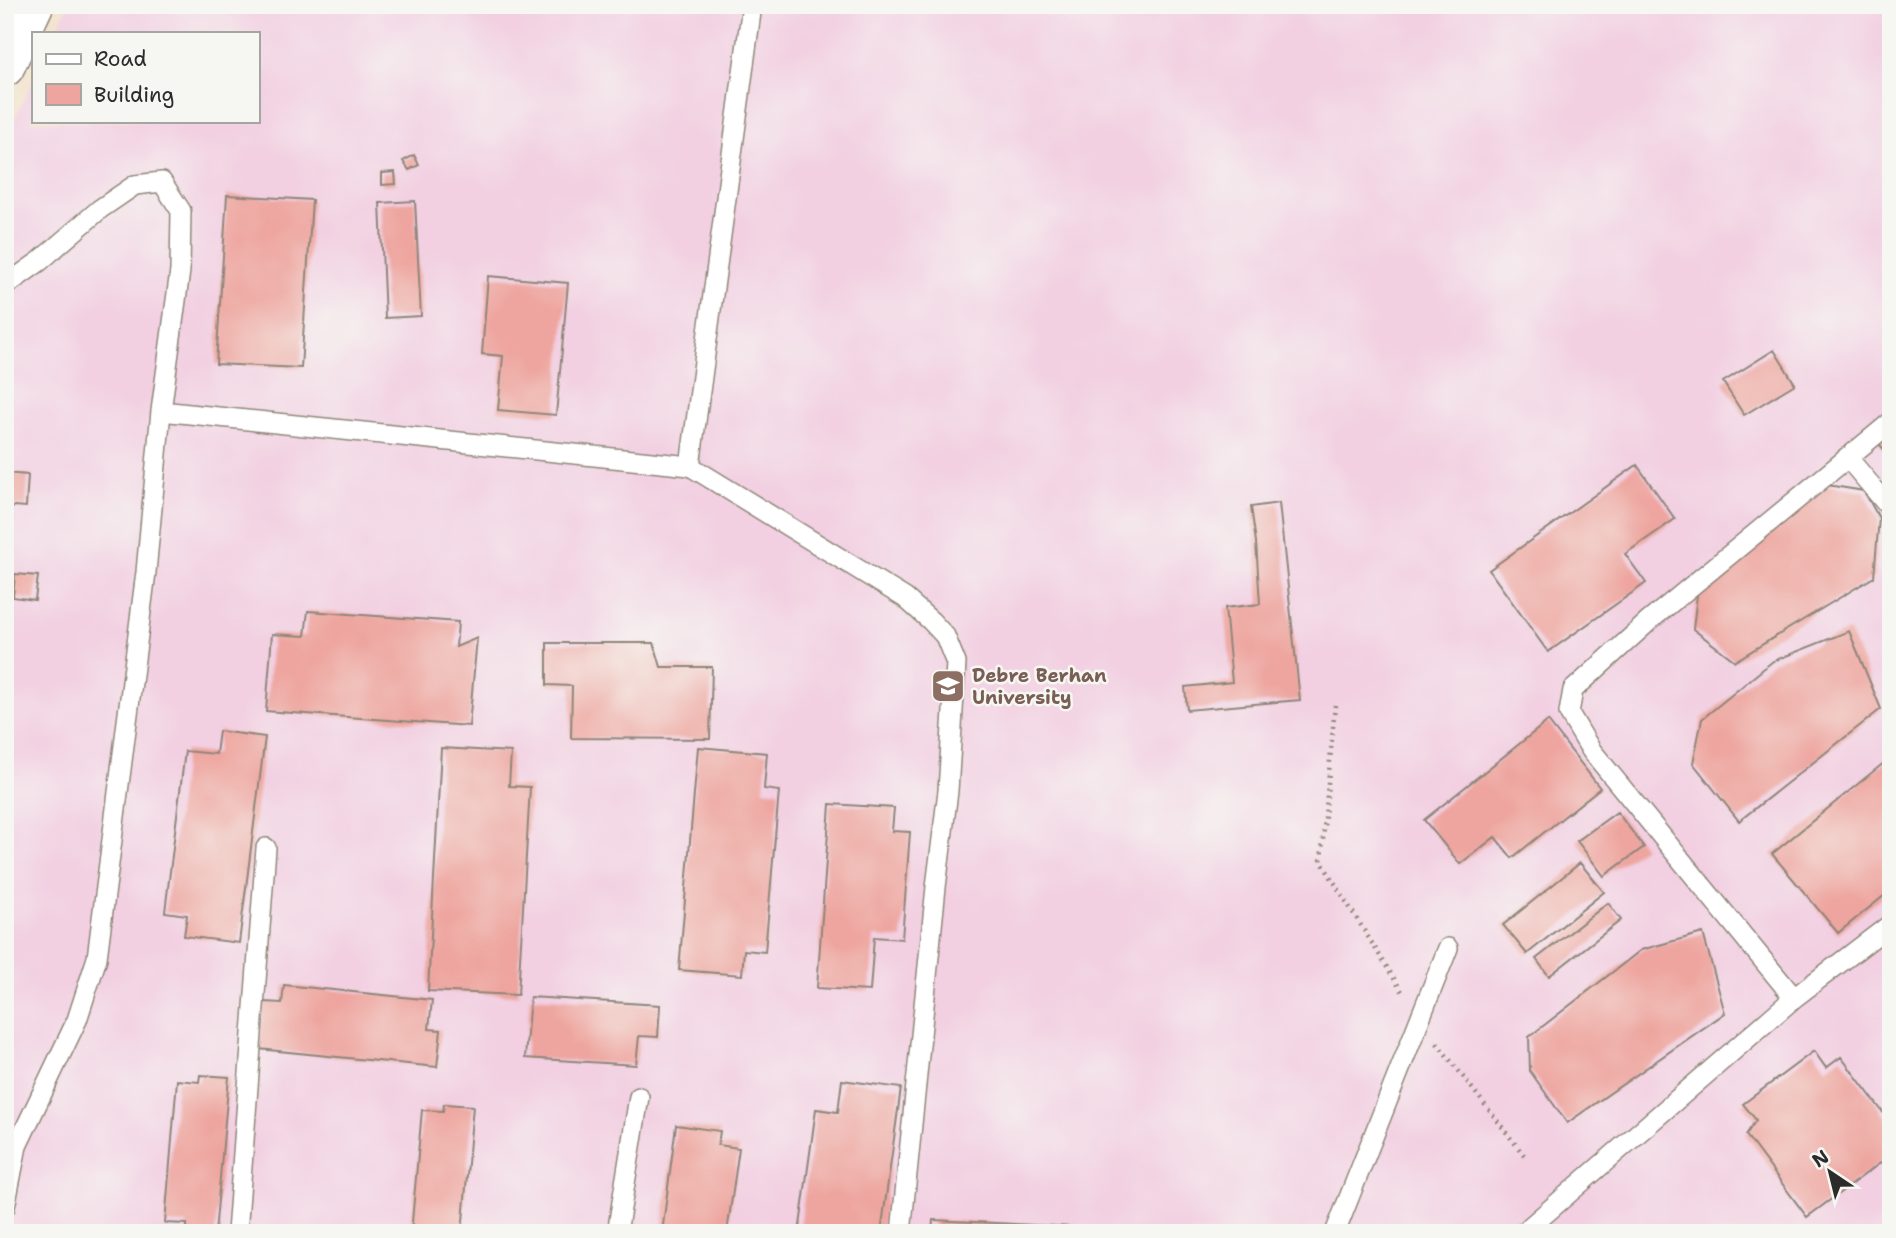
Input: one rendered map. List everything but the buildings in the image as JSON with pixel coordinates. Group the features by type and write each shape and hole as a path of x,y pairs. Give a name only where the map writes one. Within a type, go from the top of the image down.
{"street":[{"path":"5,67 34,5"}],"lane":[{"path":"690,466 752,5"},
{"path":"5,286 40,261 100,209 135,185 162,182 181,211 180,271 161,411 146,572 97,958 77,1020 17,1146 5,1207"},
{"path":"161,411 690,466 905,598 945,636 956,663 948,791 901,1233"},
{"path":"1794,998 1591,750 1569,713 1573,690 1648,621 1891,422"},
{"path":"1847,457 1891,509"},
{"path":"237,1233 266,848"},
{"path":"1523,1233 1794,998 1891,924"},
{"path":"1335,1233 1448,948"},
{"path":"617,1233 639,1097"}],"path":[{"path":"1335,705 1321,861 1419,1020 1527,1159"}],"shaded area":[{"name":"Debre Berhan University","path":"68,5 1891,5 1891,1233 5,1233 5,140 32,82 32,122 259,122 259,32 55,32"}],"place":[{"name":"Debre Berhan University","path":"948,686"}]}
